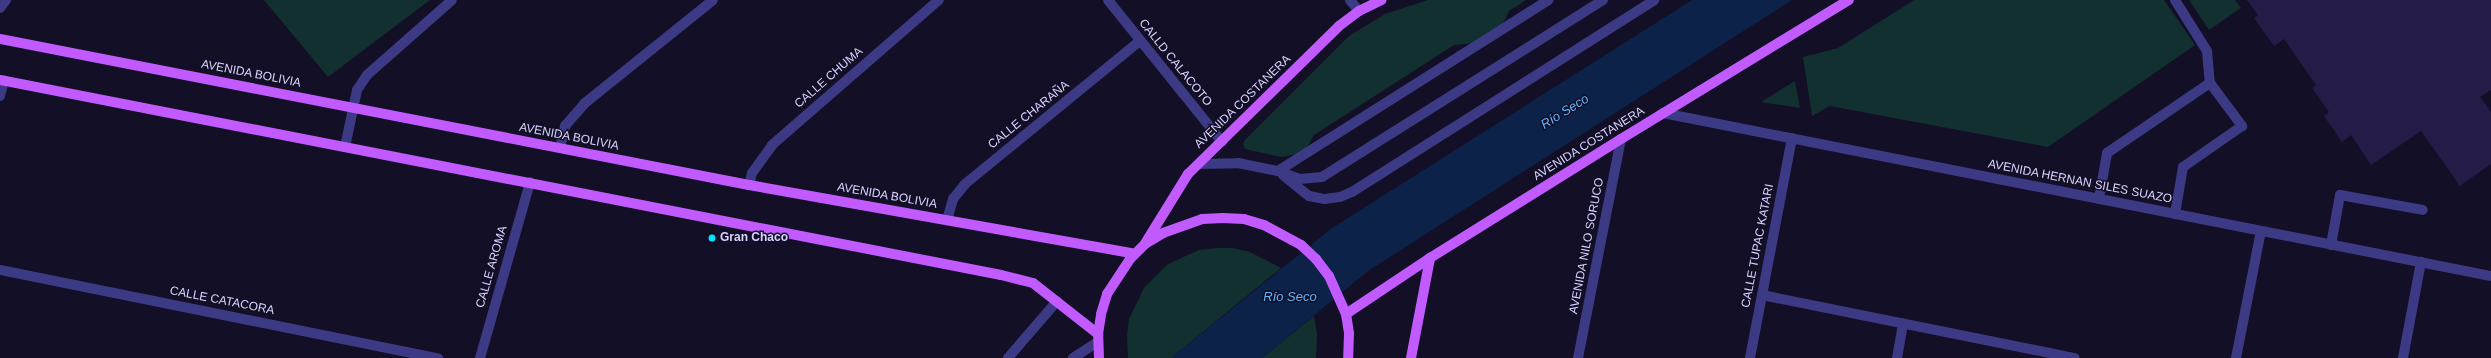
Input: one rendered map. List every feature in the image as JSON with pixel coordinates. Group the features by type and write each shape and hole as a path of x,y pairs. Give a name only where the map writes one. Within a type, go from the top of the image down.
{"main road":[{"name":"AVENIDA COSTANERA","path":"1145,244 1188,174 1339,26 1359,11 1382,0"},
{"name":"AVENIDA COSTANERA","path":"1346,314 1430,258 1663,113 1849,0"},
{"name":"AVENIDA BOLIVIA","path":"0,39 749,185 1135,254"},
{"path":"2,80 1001,275 1033,283 1057,301 1098,338"},
{"path":"1098,357 1098,338 1107,294 1117,275 1145,244 1163,233 1182,225 1209,219 1244,219 1284,233 1316,259 1329,276 1339,294 1346,314 1349,334 1348,358"},
{"path":"1411,358 1430,258"}],"street":[{"path":"0,8 6,0"},
{"path":"345,148 352,107 357,90 367,75 452,0"},
{"path":"560,148 565,126 585,103 713,0"},
{"name":"CALLD CALACOTO","path":"1108,0 1222,142"},
{"path":"1350,0 1359,11"},
{"path":"1278,171 1548,0"},
{"path":"1199,164 1238,163 1278,171 1300,179 1322,177 1603,0"},
{"path":"1278,171 1309,196 1332,198 1352,192 1654,0"},
{"path":"2174,0 2207,50 2210,83 2242,126 2183,167 2176,214"},
{"name":"CALLE CHUMA","path":"749,185 752,173 772,145 932,2"},
{"name":"CALLE CHARAÑA","path":"947,220 953,199 965,184 1140,41"},
{"path":"0,96 2,80"},
{"path":"2099,199 2107,153 2210,83"},
{"name":"AVENIDA HERNAN SILES SUAZO","path":"1663,113 2491,276"},
{"name":"CALLE TUPAC KATARI","path":"1750,358 1792,138"},
{"name":"AVENIDA NILO SORUCO","path":"1578,358 1621,139"},
{"name":"CALLE AROMA","path":"480,358 530,182"},
{"path":"2331,245 2340,195 2423,210"},
{"path":"2236,358 2261,231"},
{"path":"2403,358 2421,262"},
{"name":"CALLE CATACORA","path":"0,270 438,358"},
{"path":"1762,295 2076,358"},
{"path":"1008,358 1057,301"},
{"path":"1897,358 1903,324"},
{"path":"1073,358 1098,338"}],"green space":[{"path":"264,0 430,0 328,77"},
{"path":"1428,0 1526,0 1509,11 1502,26 1475,43 1454,45 1314,135 1306,150 1298,154 1281,157 1245,149 1243,144 1245,140 1349,36 1385,14"},
{"path":"1914,0 2164,0 2195,45 2048,147 1830,106 1812,116 1803,57 1838,48"},
{"path":"2189,0 2235,0 2241,8 2209,30"},
{"path":"1795,81 1800,108 1761,102"},
{"path":"1233,248 1250,252 1281,268 1171,358 1128,358 1127,336 1129,319 1144,288 1168,264 1199,250"},
{"path":"1314,316 1317,334 1316,358 1262,358"}],"water":[{"name":"Río Seco","path":"1692,0 1792,0 1368,271 1262,358 1171,358 1332,228"}],"building":[{"path":"2247,0 2491,0 2491,90 2480,97 2491,112 2491,164 2460,186 2421,131 2371,165 2351,135 2342,142 2324,116 2329,112 2312,88 2316,85 2284,39 2274,46 2254,18 2258,15"}],"place":[{"name":"Gran Chaco","path":"712,238"}]}
